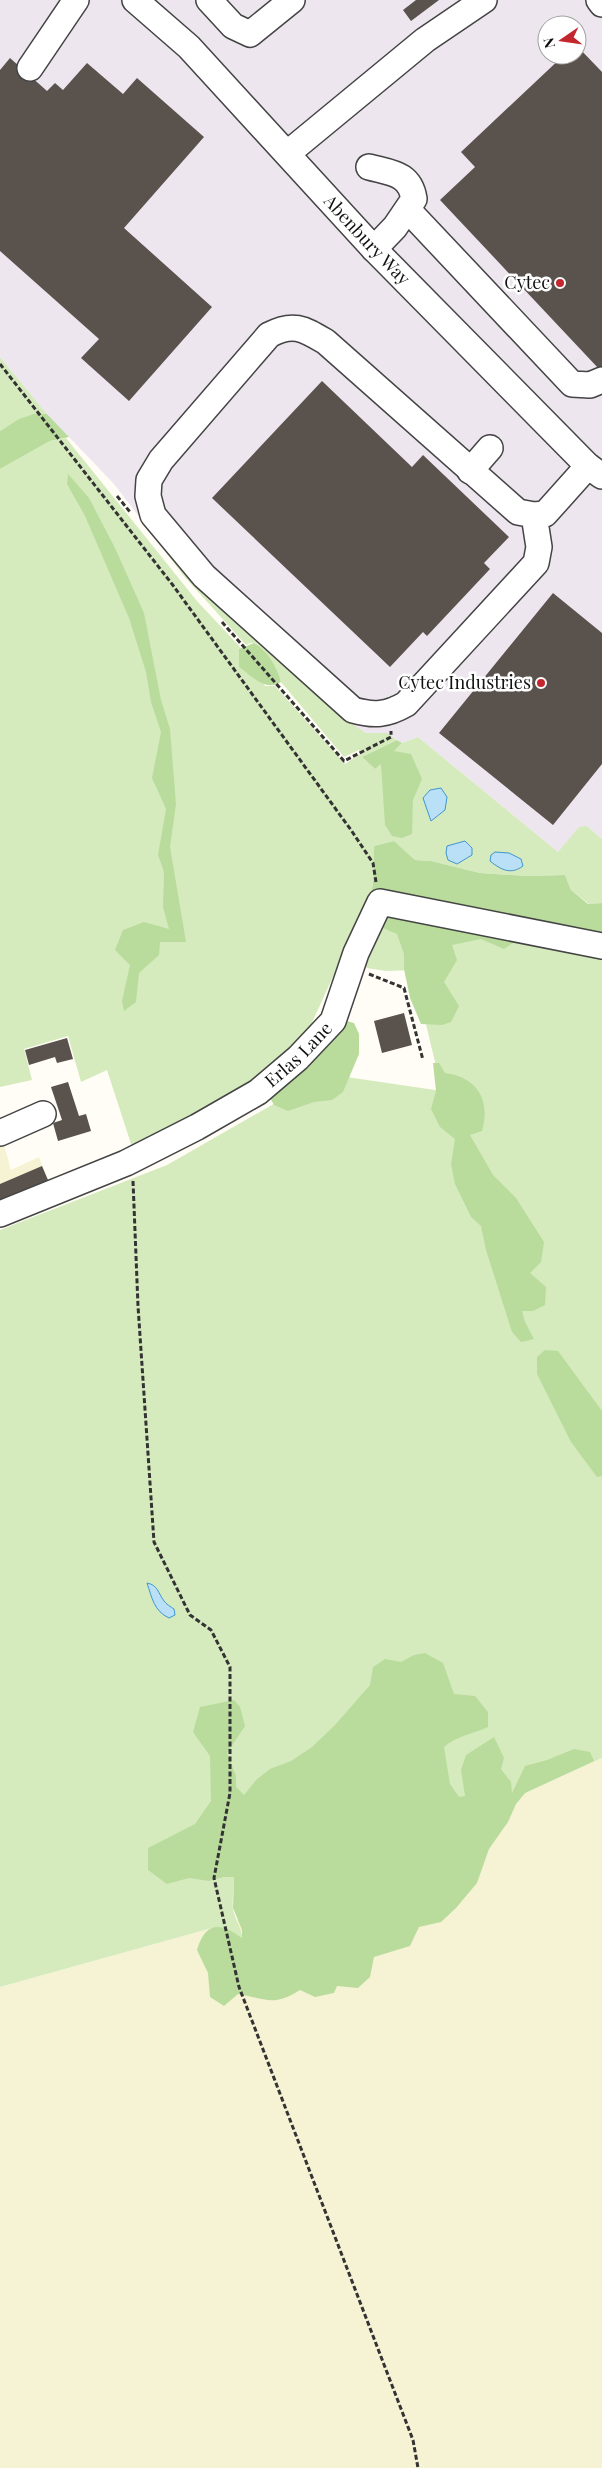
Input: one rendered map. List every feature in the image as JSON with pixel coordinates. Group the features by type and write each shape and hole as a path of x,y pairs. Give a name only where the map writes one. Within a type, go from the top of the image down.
{"street":[{"path":"30,68 76,0"},
{"name":"Abenbury Way","path":"135,0 189,47 374,249 595,471"},
{"path":"209,0 233,26 250,34 292,0"},
{"path":"288,154 425,40 484,0"},
{"path":"599,0 602,4"},
{"path":"369,167 402,176 412,187 414,199 396,227 374,249"},
{"path":"408,210 572,384 590,386 602,380"},
{"path":"534,515 539,547 536,563 406,704 390,713 365,713 353,710 204,576 153,515 148,496 149,480 161,460 269,335 292,327 304,329 326,342 518,512 534,515 545,514 595,471"},
{"path":"470,470 490,448"},
{"path":"380,902 602,946"},
{"name":"Erlas Lane","path":"0,1214 126,1164 197,1127 258,1092 298,1058 333,1021 354,960 380,902"},
{"path":"0,1133 43,1114"}],"path":[{"path":"0,364 172,584 352,830 373,863 380,902"},
{"path":"354,960 362,971 404,988 423,1060"},
{"path":"126,1164 133,1180 138,1306 154,1542 190,1615 211,1630 230,1667 230,1793 214,1878 239,1987 414,2440 418,2468"}],"shaded area":[{"path":"0,0 602,0 602,839 587,826 558,852 418,737 402,743 387,733 366,733 356,728 145,515 140,518 114,484 47,414 0,357"},
{"path":"0,1131 11,1170 39,1157 49,1183 0,1203"},
{"path":"602,1758 602,2468 0,2468 0,1987 212,1928 488,1838 525,1793"}],"green space":[{"path":"0,357 47,414 34,415 22,419 0,431"},
{"path":"34,414 47,414 69,437 50,441 0,469 0,431 19,419"},
{"path":"66,438 197,601 241,648 239,649 265,686 275,686 345,764 360,754 359,750 344,757 281,682 274,666 262,648 258,644 253,643 246,645 183,575 140,518 145,514 346,720 366,733 387,733 397,740 362,757 375,769 402,743 418,737 558,852 579,827 587,826 602,839 602,903 589,904 571,890 565,875 528,876 480,873 431,861 415,860 394,841 374,846 373,885 366,905 297,1055 250,1093 132,1147 107,1070 81,1082 68,1036 24,1049 32,1080 0,1087 0,469 50,441"},
{"path":"68,474 89,498 115,548 144,613 161,700 170,729 176,804 170,847 186,942 160,942 159,955 139,973 136,1002 124,1011 122,1001 130,965 115,950 123,930 144,922 169,929 163,907 164,872 158,855 166,809 152,778 161,732 151,702 146,672 129,618 85,516 67,484"},
{"path":"254,643 263,649 271,660 281,682 275,685 264,684 239,667 239,649"},
{"path":"397,740 402,743 394,751 411,754 422,779 413,800 412,834 402,838 392,836 385,825 381,764 375,769 362,757"},
{"path":"394,841 415,860 431,861 480,873 528,876 565,875 571,890 588,904 602,903 602,939 521,933 513,943 504,949 481,939 452,945 457,960 444,982 459,1006 451,1022 442,1025 421,1024 410,998 404,969 404,954 397,934 376,925 366,905 373,885 374,846"},
{"path":"389,915 602,951 602,1758 525,1793 488,1838 473,1798 209,1881 234,1877 233,1909 242,1939 212,1928 0,1987 0,1230 167,1165 326,1074 442,1091 413,970 386,971 367,968 361,958"},
{"path":"343,1020 354,1023 359,1034 359,1054 343,1092 332,1100 314,1102 288,1111 274,1105 269,1096"},
{"path":"433,1063 439,1063 445,1073 466,1079 479,1092 485,1109 482,1131 470,1135 493,1175 516,1198 544,1242 541,1262 530,1273 546,1287 545,1305 533,1311 522,1311 525,1322 534,1339 521,1342 512,1332 486,1250 481,1226 471,1217 455,1184 451,1164 455,1139 440,1127 431,1109 436,1091"},
{"path":"545,1350 558,1351 602,1411 602,1476 597,1477 571,1442 537,1374 537,1357"},
{"path":"425,1653 443,1663 454,1694 475,1696 488,1712 488,1727 459,1738 444,1747 450,1784 459,1797 465,1796 461,1770 466,1755 494,1737 504,1758 501,1769 511,1782 512,1793 525,1766 547,1760 574,1749 590,1752 594,1761 525,1793 516,1804 508,1822 489,1849 477,1883 456,1908 441,1922 419,1927 410,1946 374,1957 370,1977 358,1988 337,1986 334,1993 315,1997 300,1990 276,2000 238,1994 224,2006 210,1997 208,1973 197,1950 205,1933 215,1927 227,1929 242,1938 242,1930 233,1908 234,1877 209,1881 189,1878 167,1884 148,1870 148,1848 195,1824 211,1801 210,1756 193,1732 200,1707 234,1700 240,1707 245,1726 227,1753 236,1776 236,1787 244,1795 256,1780 270,1769 291,1761 312,1747 335,1725 370,1685 373,1667 385,1659 401,1662 414,1655"}],"water":[{"path":"441,788 447,797 445,810 431,821 423,798 430,790"},
{"path":"465,841 472,848 472,855 457,864 448,860 447,846"},
{"path":"495,852 509,853 521,859 523,866 510,871 498,867 490,861 491,855"},
{"path":"147,1583 156,1587 165,1602 174,1609 175,1615 169,1618 160,1612 154,1604"}],"building":[{"path":"416,0 439,0 411,21 403,10"},
{"name":"Cytec","path":"587,56 602,72 602,366 599,369 440,200 475,167 461,152 553,65 587,65"},
{"path":"10,58 47,91 55,83 63,90 87,63 123,94 137,78 204,137 124,228 212,307 129,401 81,358 99,339 0,251 0,70"},
{"path":"322,381 412,467 423,455 509,537 484,563 490,569 427,636 423,632 390,667 212,498"},
{"name":"Cytec Industries","path":"553,593 602,633 602,764 553,825 439,733"},
{"path":"404,1013 412,1045 382,1053 374,1021"},
{"path":"67,1038 73,1059 57,1063 55,1057 29,1065 25,1050"},
{"path":"68,1082 79,1116 86,1114 91,1131 58,1141 53,1123 62,1120 51,1087"},
{"path":"42,1166 48,1180 0,1201 0,1184"}],"place":[{"name":"Cytec","path":"560,283"},
{"name":"Cytec Industries","path":"541,683"}]}
